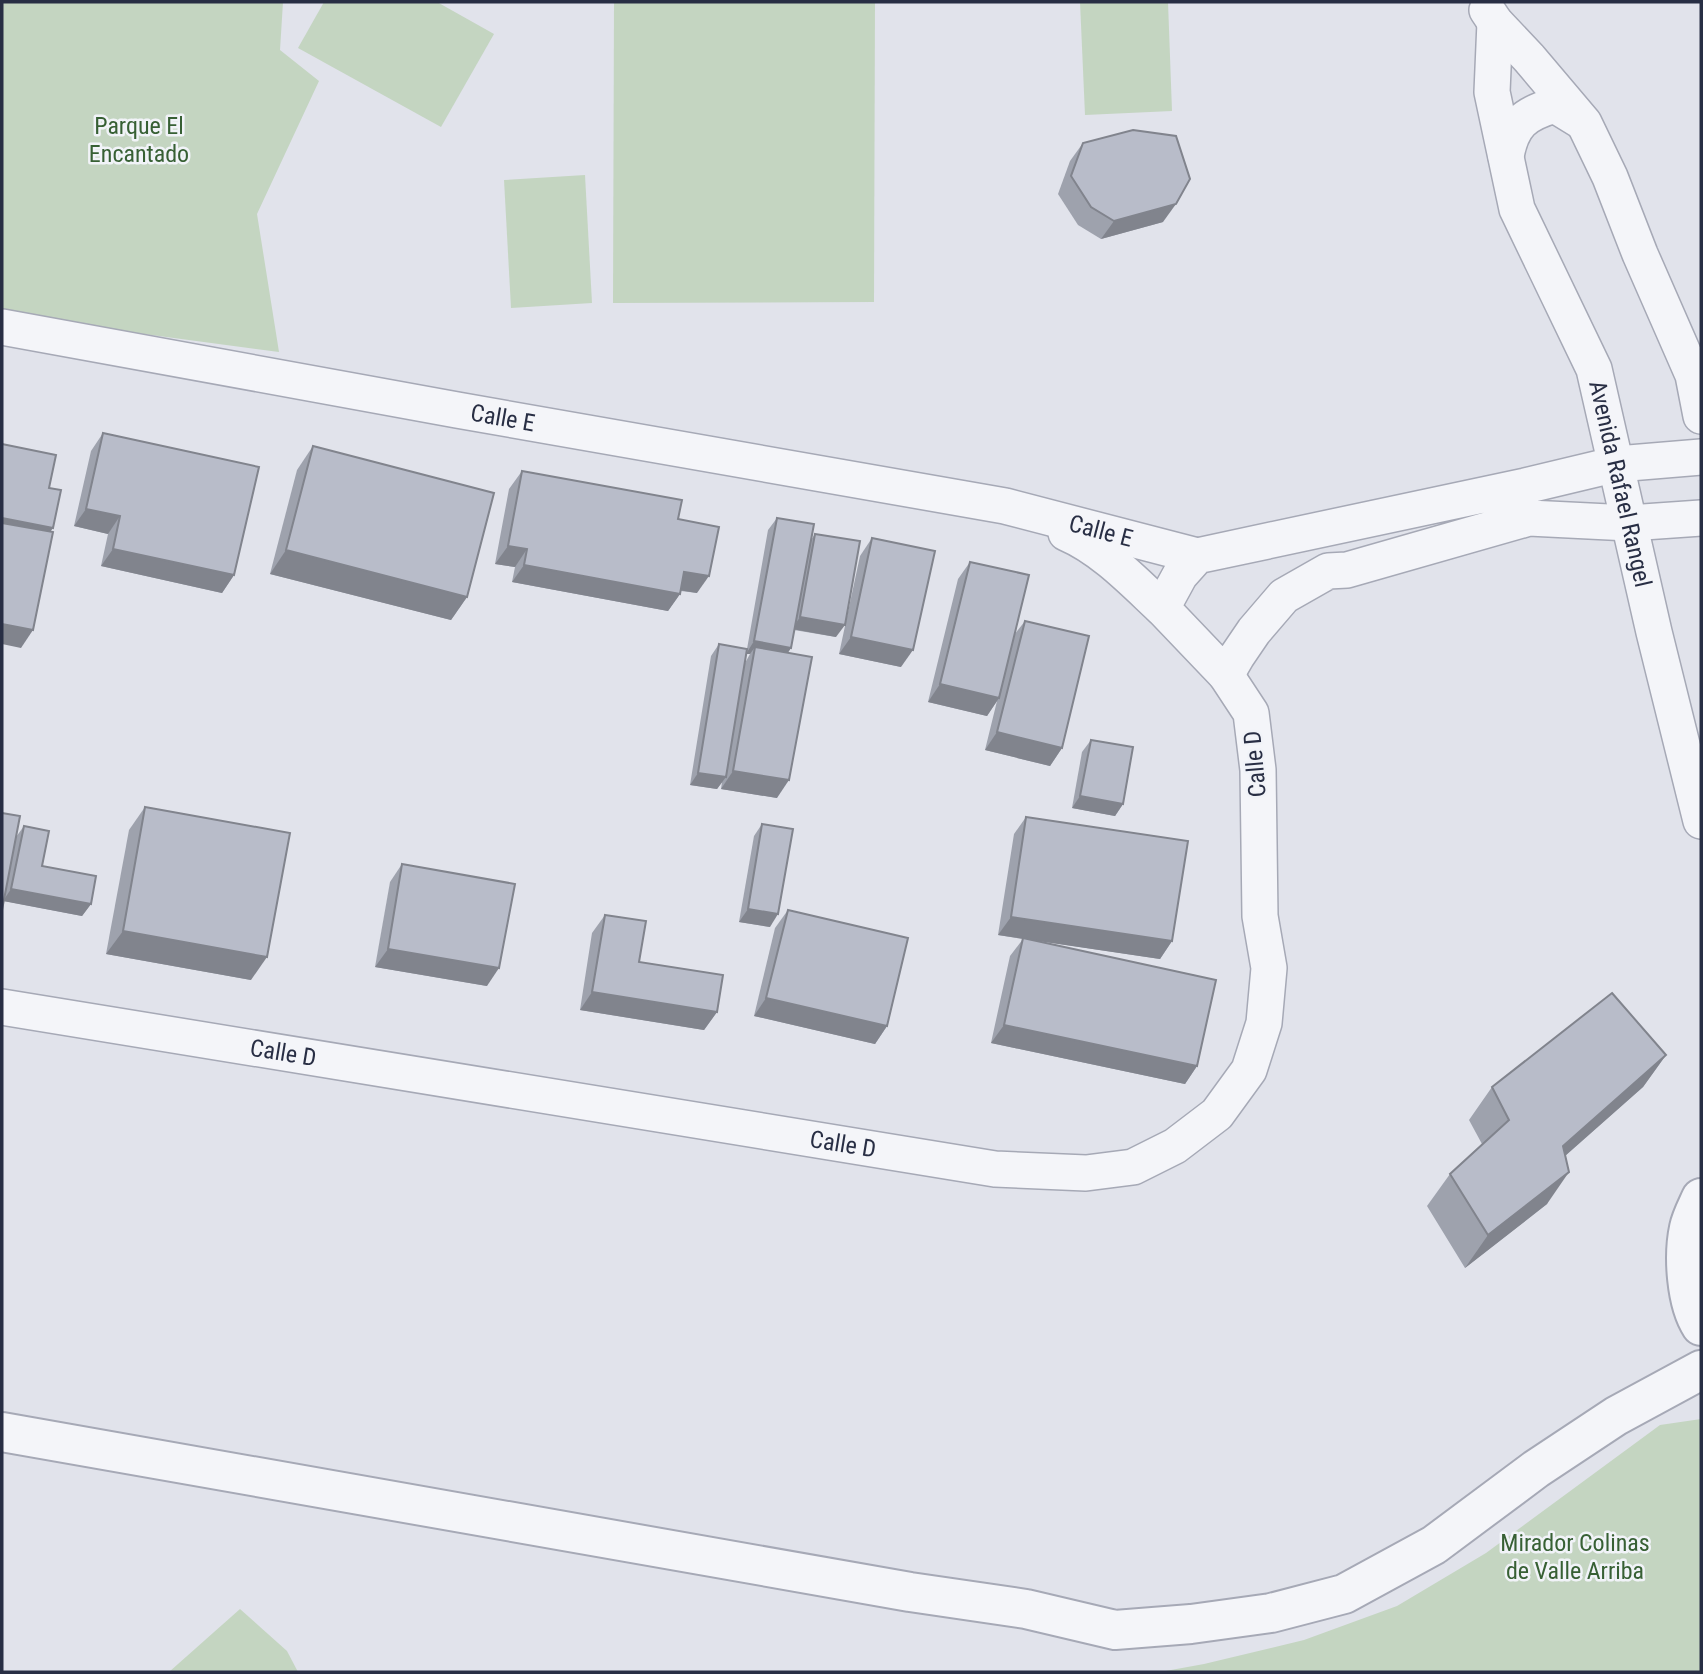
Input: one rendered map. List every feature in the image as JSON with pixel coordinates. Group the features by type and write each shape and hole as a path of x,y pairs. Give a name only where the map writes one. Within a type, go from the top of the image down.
{"street":[{"name":"Avenida Rafael Rangel","path":"1489,12 1584,123 1610,177 1640,254 1693,375 1701,416"},
{"name":"Avenida Rafael Rangel","path":"1489,12 1492,92 1517,209 1594,369 1701,821"},
{"path":"1506,156 1515,130 1523,119 1537,110 1555,105 1584,123"},
{"name":"Calle E","path":"2,327 1005,506 1197,556"},
{"path":"1162,608 1180,575 1197,556 1617,464 1701,457"},
{"name":"Calle E","path":"1005,506 1074,536 1112,562 1162,608"},
{"path":"1226,675 1254,631 1284,596 1328,571 1347,570 1529,518 1629,523 1701,518"},
{"name":"Calle D","path":"2,1007 995,1169 1086,1172 1133,1167 1175,1146 1217,1114 1249,1070 1264,1023 1269,968 1260,916 1258,770 1251,713 1226,675 1162,608"},
{"path":"1701,1198 1689,1227 1685,1274 1701,1326"},
{"path":"2,1432 910,1592 1026,1609 1115,1630 1271,1613 1344,1594 1434,1545 1536,1469 1616,1416 1701,1370"}],"green space":[{"name":"Parque El Encantado","path":"2,2 283,2 280,50 319,81 257,214 279,352 2,315"},
{"path":"324,2 437,2 494,34 441,127 298,48"},
{"path":"614,2 875,2 874,302 613,303"},
{"path":"1080,2 1168,2 1172,111 1085,115"},
{"path":"585,175 592,303 511,308 504,180"},
{"name":"Mirador Colinas de Valle Arriba","path":"1701,1419 1701,1672 1160,1672 1304,1640 1397,1606 1486,1553 1660,1425"},
{"path":"240,1609 287,1651 298,1672 169,1672"}],"building":[{"path":"1133,130 1176,136 1190,179 1176,204 1114,221 1091,207 1071,176 1083,143"},
{"path":"103,433 259,467 234,575 113,549 120,516 86,509"},
{"path":"2,444 56,455 49,488 61,490 53,528 2,518"},
{"path":"313,446 494,493 467,597 286,550"},
{"path":"522,471 682,500 678,519 719,527 709,576 684,572 680,594 524,565 527,549 508,546"},
{"path":"777,518 814,524 791,648 754,641"},
{"path":"2,523 53,532 33,630 2,624"},
{"path":"815,534 860,541 845,625 800,617"},
{"path":"872,538 935,551 913,650 851,637"},
{"path":"970,562 1029,575 999,698 940,684"},
{"path":"1025,621 1089,636 1062,748 997,732"},
{"path":"719,644 747,649 726,777 698,773"},
{"path":"755,647 812,657 789,780 733,771"},
{"path":"1091,740 1133,747 1123,804 1080,796"},
{"path":"145,807 290,833 267,957 123,931"},
{"path":"2,813 20,816 2,910"},
{"path":"1026,817 1188,841 1172,941 1011,917"},
{"path":"762,824 793,829 778,914 748,909"},
{"path":"24,826 49,831 42,866 96,876 91,904 11,889"},
{"path":"402,864 515,884 499,968 388,949"},
{"path":"788,910 908,938 887,1026 766,998"},
{"path":"605,915 646,921 639,962 723,975 717,1012 592,992"},
{"path":"1023,938 1216,980 1197,1066 1004,1025"},
{"path":"1612,993 1666,1055 1563,1146 1569,1172 1488,1235 1450,1174 1509,1120 1492,1087"}]}
